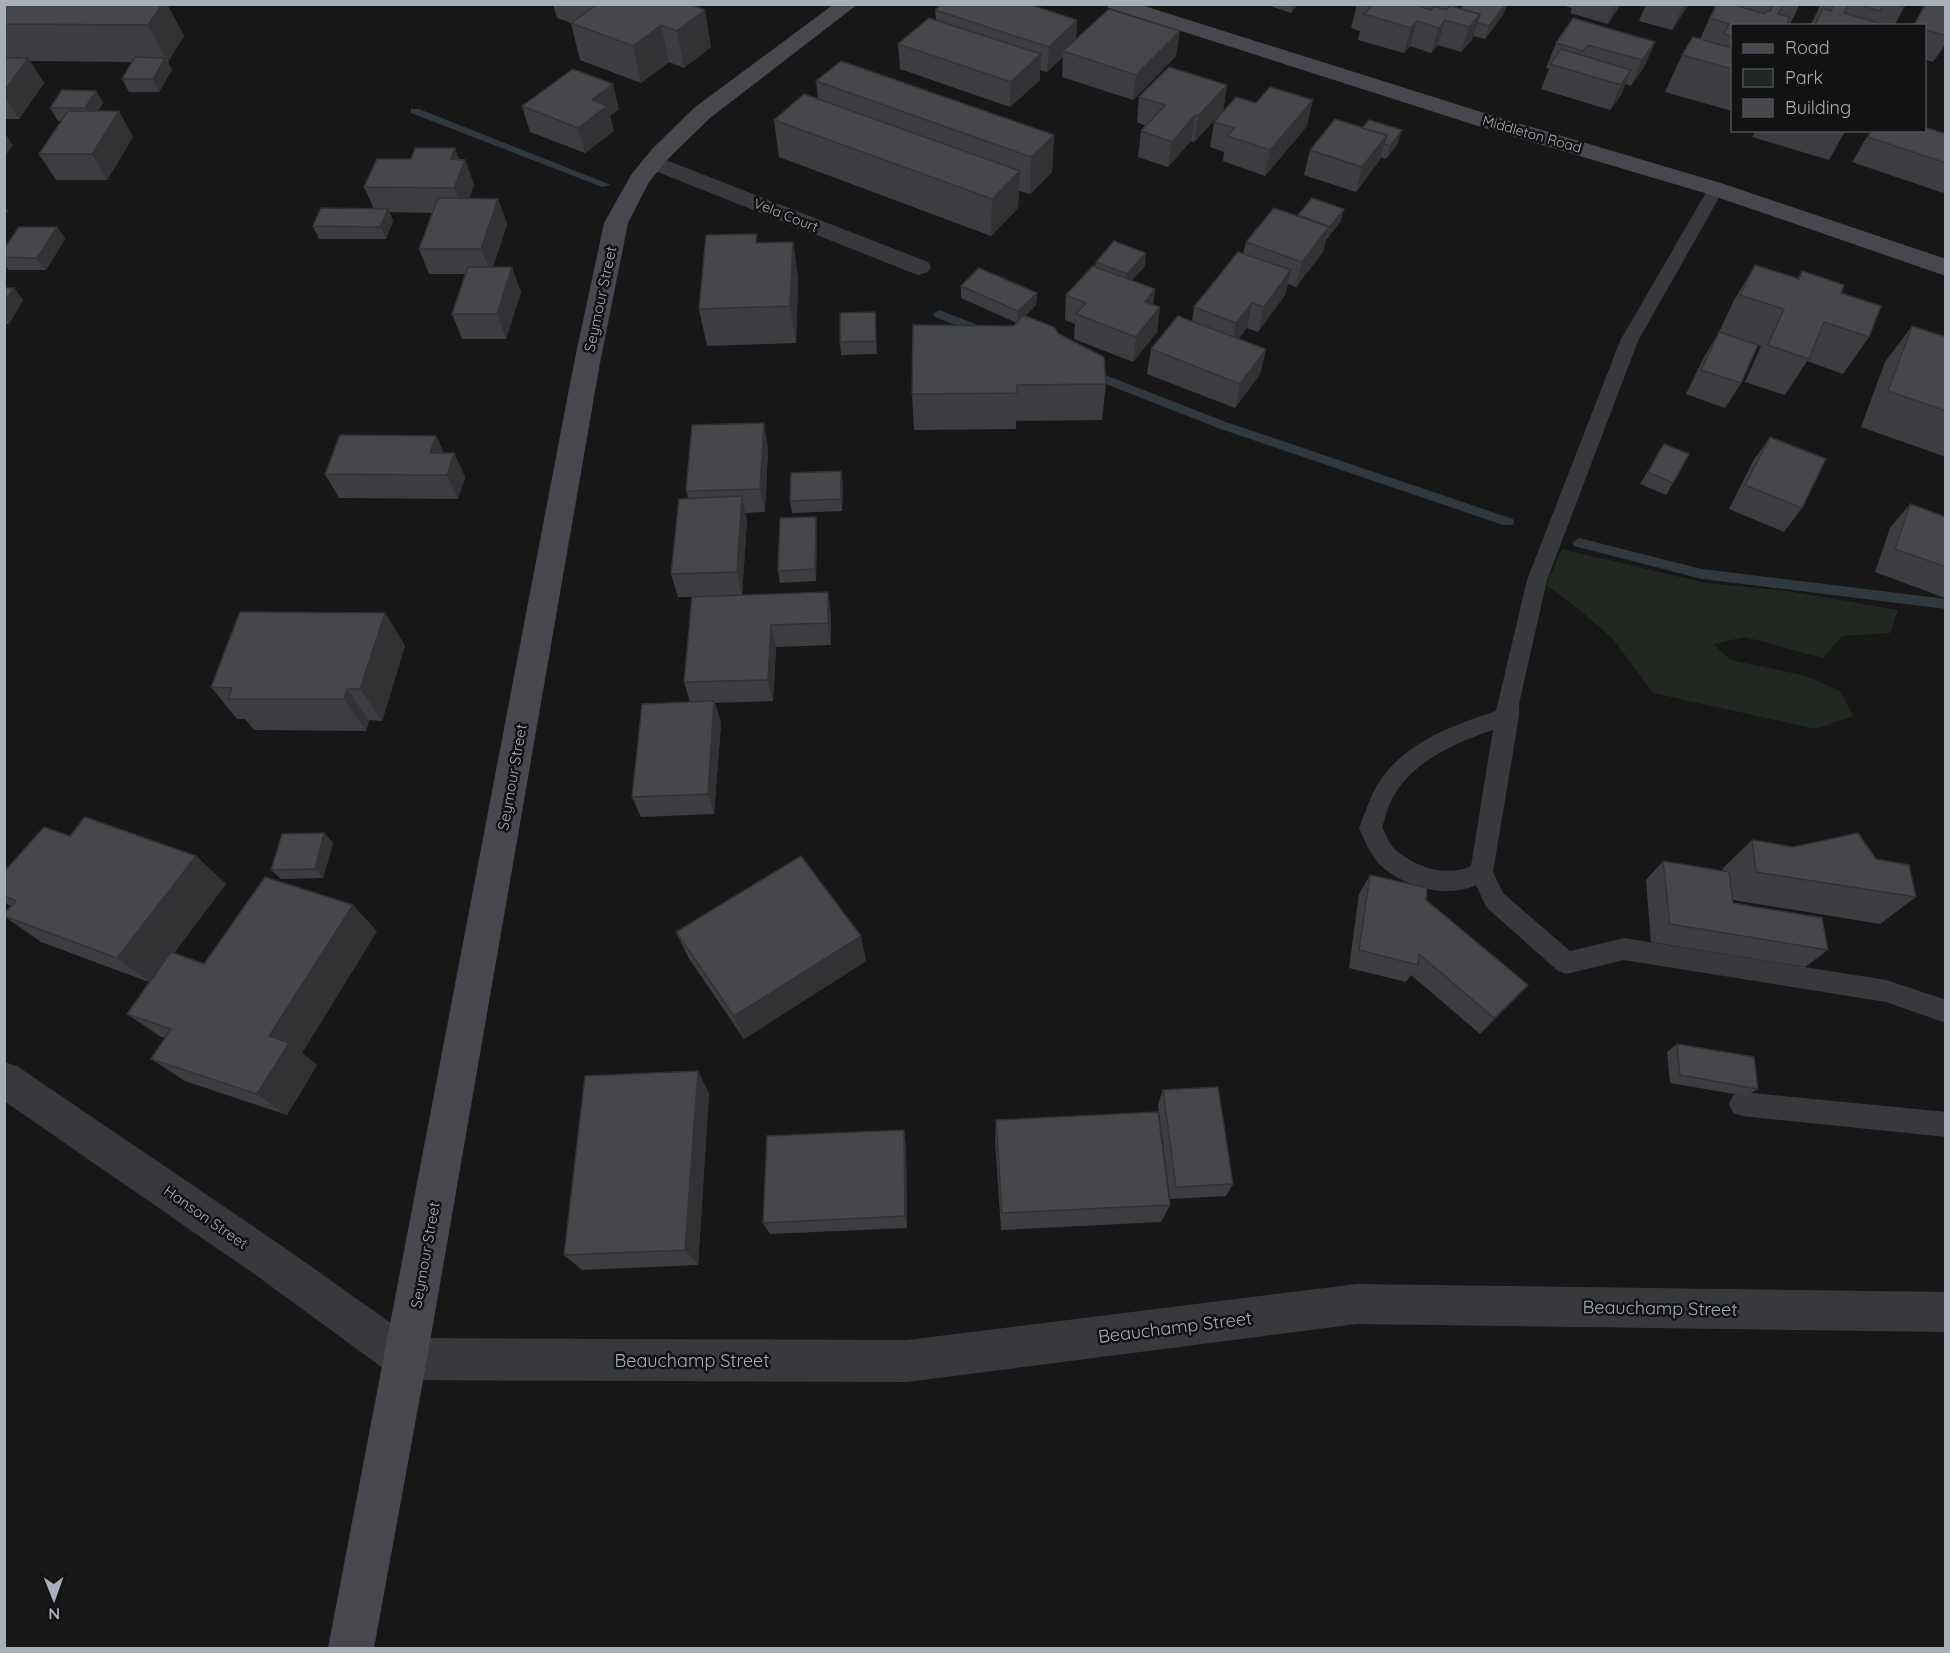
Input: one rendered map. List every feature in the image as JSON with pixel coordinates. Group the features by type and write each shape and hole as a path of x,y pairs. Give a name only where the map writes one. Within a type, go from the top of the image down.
{"street":[{"name":"Seymour Street","path":"351,1648 406,1359 587,363 616,223 639,180 653,162 702,113 848,4"},
{"name":"Middleton Road","path":"1116,4 1486,121 1716,189 1946,268"},
{"name":"Vela Court","path":"653,162 919,267"},
{"name":"Hanson Street","path":"4,1078 272,1262 406,1359"},
{"name":"Beauchamp Street","path":"406,1359 907,1361 1358,1304 1946,1312"}],"lane":[{"path":"1716,189 1629,341 1537,580 1508,704 1508,716 1482,872 1494,900 1566,963 1624,949 1886,991 1946,1012"},
{"path":"1482,872 1462,881 1420,878 1387,857 1370,828 1384,793 1411,759 1463,731 1508,716"},
{"path":"1742,1104 1946,1125"}],"green space":[{"path":"1562,549 1705,583 1788,591 1898,610 1890,633 1842,636 1823,658 1745,637 1713,644 1731,660 1806,676 1840,691 1853,716 1816,729 1653,693 1613,639 1575,606 1546,585"}],"building":[{"path":"4,4 162,4 148,25 4,24"},
{"path":"598,4 688,4 705,10 677,31 661,25 633,46 571,23"},
{"path":"942,4 1028,4 1077,20 1049,47 935,10"},
{"path":"1362,4 1413,4 1431,10 1434,6 1446,10 1451,6 1480,14 1469,27 1445,20 1439,28 1417,21 1411,28 1364,14 1371,7"},
{"path":"1465,4 1506,4 1489,26 1477,23 1480,14 1461,9"},
{"path":"1717,4 1730,4 1765,14 1770,11 1773,4 1783,4 1778,14 1790,17 1787,24 1731,24 1731,36 1724,34 1729,24 1710,18"},
{"path":"1834,4 1849,4 1844,13 1882,24 1815,24 1823,8 1831,11"},
{"path":"1857,4 1883,4 1880,11"},
{"path":"1926,4 1946,4 1946,36 1926,30 1926,24 1914,24"},
{"path":"1109,9 1180,31 1136,75 1063,51"},
{"path":"929,18 1041,54 1011,82 898,44"},
{"path":"1573,18 1655,42 1642,60 1588,45 1583,51 1556,43"},
{"path":"1693,37 1731,48 1731,69 1682,55"},
{"path":"1561,49 1631,70 1621,85 1550,64"},
{"path":"135,57 165,58 153,79 122,79"},
{"path":"4,58 28,58 4,91"},
{"path":"841,61 1054,135 1031,157 816,81"},
{"path":"1169,67 1227,85 1198,116 1195,115 1172,142 1141,131 1165,105 1139,97"},
{"path":"573,69 613,84 592,100 607,106 578,128 522,106"},
{"path":"1270,87 1313,100 1270,150 1227,136 1234,128 1214,122 1236,97 1256,103"},
{"path":"62,90 96,91 85,108 50,108"},
{"path":"804,94 1020,171 992,199 774,120"},
{"path":"68,111 119,111 92,154 39,154"},
{"path":"1335,119 1387,135 1362,167 1310,150"},
{"path":"1369,120 1402,130 1390,146 1384,144 1387,135 1362,128"},
{"path":"1926,128 1946,134 1946,163 1868,137 1871,132 1926,132"},
{"path":"415,148 455,148 451,159 465,160 454,188 364,187 377,159 411,159"},
{"path":"438,198 498,199 481,249 419,249"},
{"path":"1312,198 1344,209 1330,227 1298,215"},
{"path":"321,208 388,209 380,227 313,226"},
{"path":"1274,208 1329,227 1302,262 1246,242"},
{"path":"19,227 57,227 37,258 4,257 4,249"},
{"path":"757,234 756,243 793,242 790,306 699,309 706,235"},
{"path":"1114,241 1146,253 1127,274 1096,262"},
{"path":"1238,252 1291,270 1264,307 1252,303 1236,323 1194,307"},
{"path":"1755,265 1799,279 1802,271 1844,285 1841,293 1881,306 1869,337 1824,322 1809,359 1768,345 1784,309 1740,295"},
{"path":"1093,266 1155,289 1145,302 1160,307 1136,337 1076,314 1086,303 1066,295"},
{"path":"468,267 512,267 497,314 452,314"},
{"path":"979,268 1037,293 1018,311 961,286"},
{"path":"4,288 14,288 4,302"},
{"path":"875,312 876,341 840,342 840,313"},
{"path":"1023,315 1054,327 1059,334 1104,357 1106,384 1017,385 1017,393 912,394 913,325 1014,326"},
{"path":"1178,316 1266,349 1240,384 1151,349"},
{"path":"1912,326 1946,337 1946,411 1888,391"},
{"path":"1719,332 1758,345 1741,383 1701,370"},
{"path":"764,423 760,489 686,491 692,425"},
{"path":"340,435 436,436 430,453 454,453 447,475 325,474"},
{"path":"1770,437 1826,459 1802,508 1745,485"},
{"path":"1664,444 1689,454 1673,483 1648,472"},
{"path":"841,471 841,499 790,501 791,473"},
{"path":"742,496 737,572 671,574 679,499"},
{"path":"1910,504 1946,517 1946,567 1895,549"},
{"path":"816,517 815,569 778,571 780,518"},
{"path":"828,592 828,623 771,625 768,680 684,682 692,597"},
{"path":"240,612 385,613 360,689 347,689 344,699 228,699 232,688 211,687"},
{"path":"714,701 708,794 632,797 642,704"},
{"path":"85,817 196,856 117,958 4,916 16,901 4,896 4,872 44,827 70,836"},
{"path":"324,833 315,869 271,870 282,834"},
{"path":"1858,833 1876,859 1909,865 1916,897 1756,872 1752,840 1793,847"},
{"path":"801,856 861,936 734,1016 676,932"},
{"path":"1663,861 1729,872 1733,903 1822,918 1828,950 1670,924"},
{"path":"1370,875 1427,888 1426,900 1528,985 1494,1018 1419,954 1418,965 1359,950"},
{"path":"265,877 353,905 269,1036 289,1043 257,1094 151,1059 171,1029 127,1014 171,952 204,964"},
{"path":"1677,1044 1754,1057 1758,1089 1680,1075"},
{"path":"698,1071 685,1250 564,1255 585,1076"},
{"path":"1218,1087 1233,1184 1176,1187 1163,1090"},
{"path":"1158,1112 1170,1205 1002,1213 996,1120"},
{"path":"904,1130 905,1216 763,1223 767,1136"}],"waterway":[{"path":"415,111 606,185"},
{"path":"939,314 987,333"},
{"path":"1087,372 1222,425 1508,522"},
{"path":"1579,543 1702,574 1946,604"}]}
